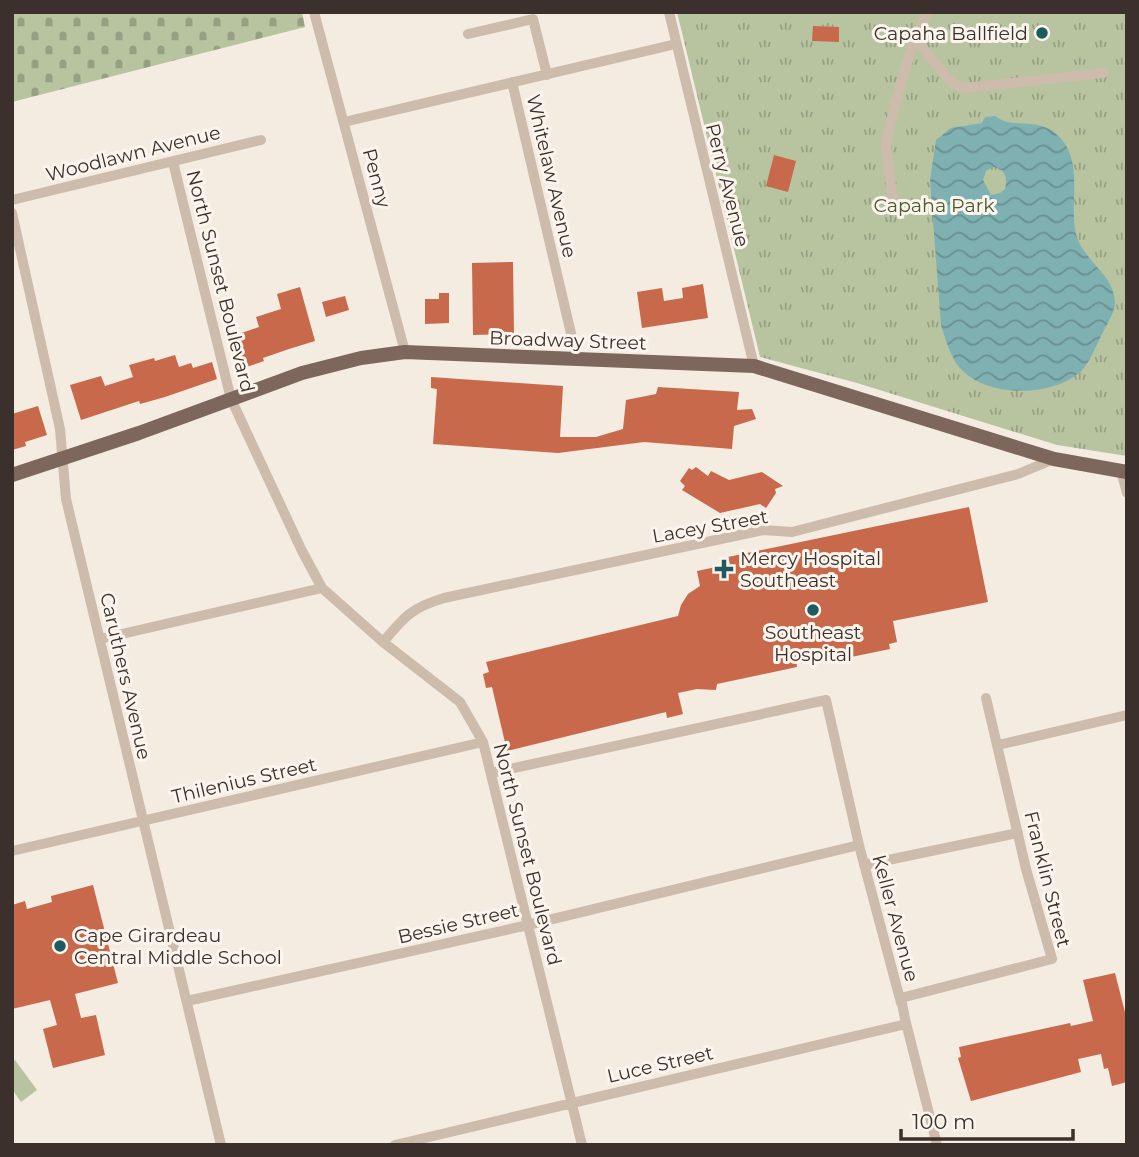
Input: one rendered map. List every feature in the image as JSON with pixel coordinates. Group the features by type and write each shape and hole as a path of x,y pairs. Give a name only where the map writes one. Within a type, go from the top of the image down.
{"main road":[{"name":"Broadway Street","path":"12,475 335,363 405,352 754,366 1054,459 1124,471"}],"street":[{"name":"Penny","path":"314,12 405,352"},
{"name":"Perry Avenue","path":"668,12 754,366"},
{"path":"894,210 886,144 915,39 927,12"},
{"path":"468,34 533,19 547,75"},
{"path":"915,39 952,83 965,89 1103,73"},
{"name":"Whitelaw Avenue","path":"577,359 512,82 676,44"},
{"path":"344,121 512,82"},
{"name":"Woodlawn Avenue","path":"12,200 261,140"},
{"name":"North Sunset Boulevard","path":"173,162 231,399 302,551 322,588 383,642 460,702 483,743 582,1145"},
{"name":"Caruthers Avenue","path":"12,214 57,415 66,499 221,1145"},
{"name":"Lacey Street","path":"383,642 418,606 444,598 763,530 792,532 1018,474 1054,459"},
{"path":"1124,471 1127,493"},
{"path":"100,639 322,588"},
{"name":"Franklin Street","path":"906,1024 901,998 1052,959 986,698"},
{"name":"Keller Avenue","path":"491,773 826,700 859,845 937,1145"},
{"path":"999,745 1127,715"},
{"name":"Thilenius Street","path":"12,850 483,743"},
{"path":"864,864 1018,833"},
{"name":"Bessie Street","path":"187,1001 528,925 859,845"},
{"name":"Luce Street","path":"395,1145 906,1024"}],"green space":[{"path":"12,12 302,12 305,27 12,102"},
{"name":"Capaha Park","path":"677,12 1127,12 1127,456 1057,445 857,383 760,357"},
{"path":"15,1060 37,1090 21,1102 12,1089 12,1062"}],"water":[{"path":"995,116 1011,122 1045,127 1062,140 1072,161 1074,173 1076,234 1113,292 1113,311 1086,366 1072,378 1041,389 1007,390 976,380 956,362 941,325 930,180 936,140 951,128 982,123 985,117","holes":["993,167 1005,174 1006,181 1005,189 991,195 983,180 986,171"]}],"building":[{"path":"813,26 839,27 839,42 812,41"},
{"path":"774,155 796,161 788,192 766,186"},
{"path":"513,262 514,334 473,335 472,263"},
{"path":"703,284 708,318 642,328 637,292 662,288 664,301 683,298 682,288"},
{"path":"300,287 315,341 263,358 264,361 241,369 230,337 259,327 256,317 281,309 277,294"},
{"path":"439,293 449,293 449,323 425,324 425,299 439,299"},
{"path":"345,296 349,310 326,317 322,302"},
{"path":"175,355 179,367 191,363 193,368 212,362 217,379 165,397 140,404 139,401 81,420 70,385 101,376 105,386 133,377 129,365"},
{"path":"431,377 563,386 560,437 596,437 623,429 626,400 656,394 658,387 739,392 737,410 752,409 756,419 734,426 732,449 644,442 558,453 433,444 437,389 431,388"},
{"path":"38,406 47,435 25,442 26,446 12,450 12,414"},
{"path":"696,467 708,476 711,471 729,480 762,472 783,486 775,489 776,493 766,508 760,504 720,513 682,490 685,486 680,481 689,468 692,470"},
{"name":"Southeast Hospital","path":"969,507 988,602 893,621 897,642 889,644 890,649 827,662 825,652 796,658 797,667 717,684 716,690 697,689 678,693 683,714 667,718 666,712 507,751 492,687 486,688 483,674 489,672 486,662 678,616 688,594 700,586 697,571 730,564 728,557"},
{"name":"Cape Girardeau Central Middle School","path":"93,885 118,983 75,994 81,1018 96,1015 105,1055 53,1068 43,1029 57,1025 50,1000 12,1009 12,905 25,901 27,909 52,902 51,896"},
{"path":"1115,973 1127,1020 1127,1082 1112,1086 1101,1054 1078,1059 1081,1072 971,1101 958,1058 961,1057 959,1047 1070,1023 1071,1026 1093,1021 1083,980"}],"place":[{"name":"Capaha Ballfield","path":"1042,33"},
{"name":"Mercy Hospital Southeast","path":"724,569"},
{"name":"Southeast Hospital","path":"813,610"},
{"name":"Cape Girardeau Central Middle School","path":"60,946"}]}
